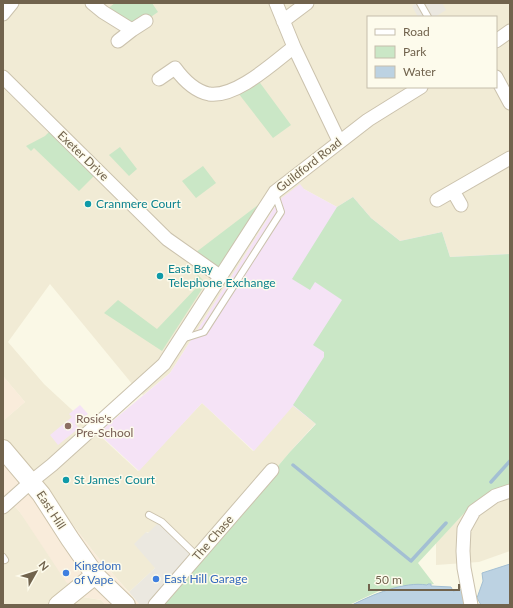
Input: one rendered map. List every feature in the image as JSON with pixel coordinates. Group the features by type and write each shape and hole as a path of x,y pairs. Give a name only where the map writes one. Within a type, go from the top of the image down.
{"street":[{"path":"3,14 12,3"},
{"path":"92,3 103,12 132,30"},
{"path":"276,3 294,47 340,141"},
{"path":"283,21 307,3"},
{"path":"118,41 146,21"},
{"path":"497,39 510,31"},
{"path":"160,79 180,64 183,79 197,89 208,94 220,93 236,89 294,47"},
{"name":"Exeter Drive","path":"3,77 167,239 221,277"},
{"path":"497,79 510,103"},
{"name":"Guildford Road","path":"3,507 164,364 275,192 368,120 419,88"},
{"path":"437,200 510,158"},
{"path":"453,191 461,205"},
{"name":"East Hill","path":"3,449 32,481 95,575 126,605"},
{"name":"The Chase","path":"155,605 272,470"},
{"path":"471,605 464,568 464,529 474,510 495,496 510,491"},
{"path":"58,605 95,575"}],"lane":[{"path":"420,3 427,16"},
{"path":"180,340 204,332 280,212 275,192"},
{"path":"149,515 162,522 198,556"}],"shaded area":[{"path":"3,3 510,3 510,254 450,257 442,232 400,241 371,218 353,197 337,207 304,189 279,200 170,373 143,395 133,385 50,284 8,342 44,384 138,471 202,403 253,451 293,405 316,423 198,561 177,539 146,532 155,568 129,592 96,555 3,437 3,421 25,402 3,376"},
{"path":"417,3 442,3 446,10 437,16 417,16 412,6"},
{"path":"300,184 304,189 337,207 353,197 371,218 400,241 442,232 450,257 510,254 289,453 316,424 293,406 254,451 202,403 139,471 98,433 170,373 279,200"},
{"path":"3,376 25,402 3,421"},
{"name":"Rosie's Pre-School","path":"80,405 88,414 75,424 79,428 58,445 50,435 72,417 69,414"},
{"path":"3,437 96,555 140,605 106,605 101,600 83,597 66,582 19,511 3,494"},
{"path":"510,485 510,551 479,562 436,565 436,543 468,509 488,494"},
{"path":"3,494 19,511 83,597 101,600 106,605 3,605"},
{"path":"159,522 190,553 151,605 140,605 129,592 155,568 134,544"}],"green space":[{"path":"115,3 152,3 158,12 132,30 103,12"},
{"path":"255,76 291,125 273,138 235,89"},
{"path":"53,128 98,172 79,191 34,148 31,151 26,146 45,136"},
{"path":"120,147 137,169 129,176 109,155"},
{"path":"203,166 216,183 196,198 182,181"},
{"path":"275,192 221,277 191,256"},
{"path":"353,197 371,218 400,241 442,232 450,257 510,254 510,485 488,494 468,509 418,563 434,584 425,585 427,586 352,605 375,594 389,590 379,591 349,605 161,605 289,453 316,424 293,405 324,357 324,352 313,345 342,300 315,282 310,290 292,279 337,207"},
{"path":"198,275 206,283 162,351 104,313 118,300 157,329 196,288 190,283"}],"water":[{"path":"510,564 510,605 481,605 477,598 483,581 482,573"},
{"path":"431,584 431,586 451,587 453,591 464,589 467,605 352,605 378,593 398,587"}],"waterway":[{"path":"491,482 510,461"},
{"path":"293,465 411,561 446,523"}],"place":[{"name":"Cranmere Court","path":"88,204"},
{"name":"East Bay Telephone Exchange","path":"160,276"},
{"name":"Rosie's Pre-School","path":"68,426"},
{"name":"St James' Court","path":"66,480"},
{"name":"Kingdom of Vape","path":"66,573"},
{"name":"East Hill Garage","path":"156,579"}]}
